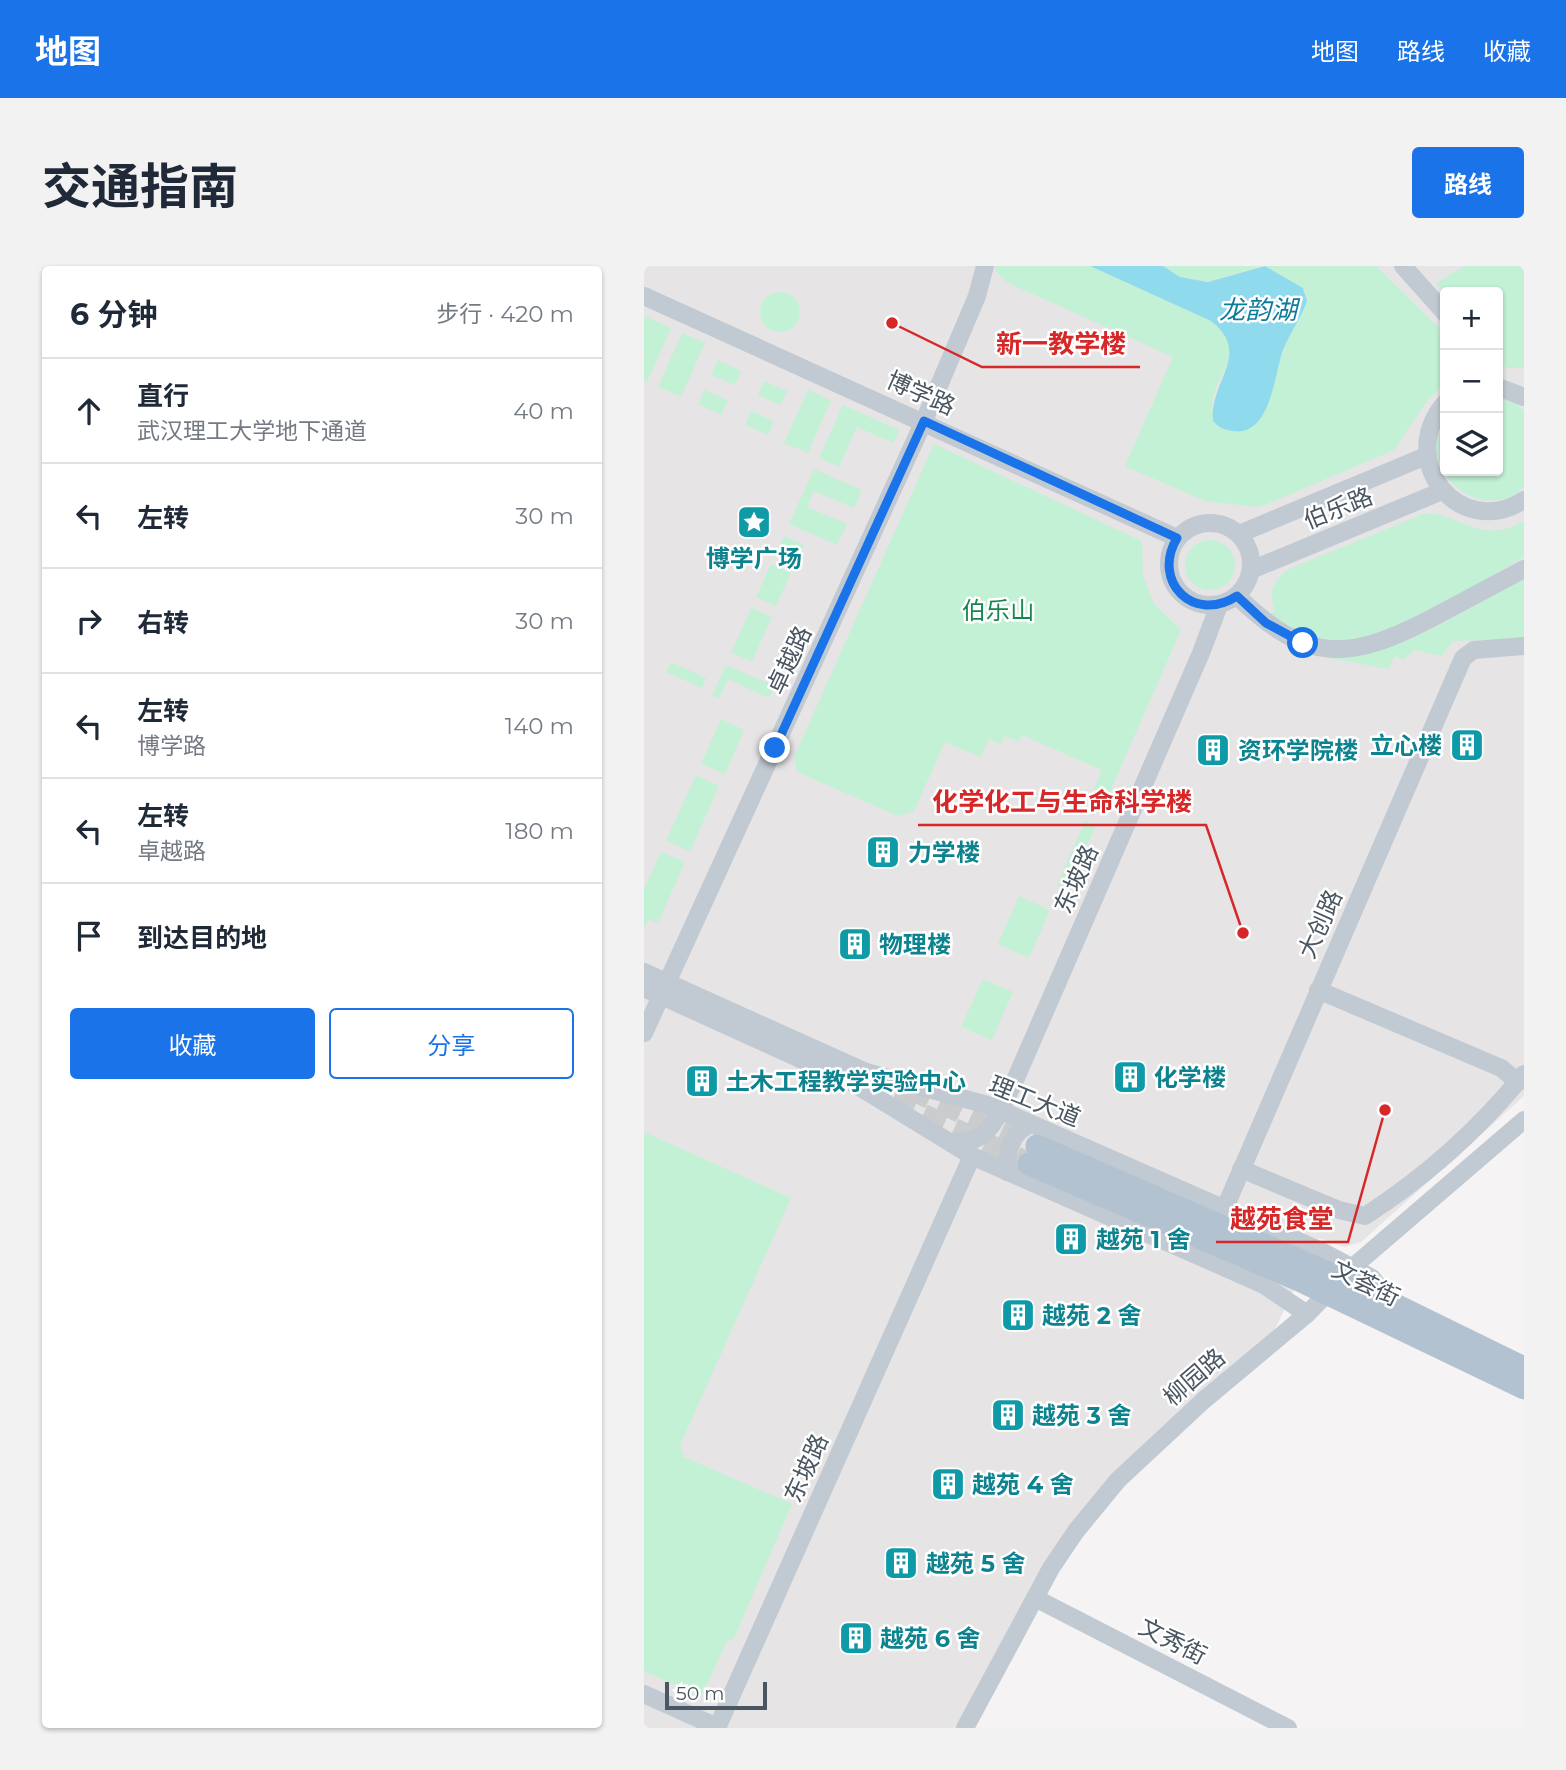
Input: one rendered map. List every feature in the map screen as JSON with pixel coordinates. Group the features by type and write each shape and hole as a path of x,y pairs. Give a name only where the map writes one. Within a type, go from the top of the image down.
{"main road":[{"name":"文荟街","path":"1032,1145 1341,1279 1524,1368"},
{"name":"文荟街","path":"1341,1279 1524,1388"}],"street":[{"name":"卓越路","path":"644,1033 657,989 924,421 977,296 985,266"},
{"path":"1403,266 1440,307"},
{"name":"博学路","path":"644,296 1177,538"},
{"path":"1503,389 1524,397"},
{"path":"1440,411 1429,428 1426,456 1429,469 1443,491 1453,500 1480,510 1508,508 1524,500"},
{"name":"伯乐路","path":"1239,534 1426,456"},
{"name":"伯乐路","path":"1251,570 1443,491"},
{"path":"1207,523 1224,525 1239,534 1248,547 1251,570 1246,584 1237,596 1214,605 1186,598 1171,578 1170,553 1177,538 1191,527 1207,523"},
{"path":"1237,596 1266,623 1294,640 1332,649 1360,649 1397,636 1524,569"},
{"name":"东坡路","path":"950,1142 968,1143 978,1140 995,1108 1214,605"},
{"name":"大创路","path":"1224,1210 1463,658 1474,650 1524,646"},
{"name":"理工大道","path":"644,972 657,989 853,1083 972,1156 1264,1285 1307,1314"},
{"name":"理工大道","path":"657,989 866,1072 995,1108 1032,1145 1224,1210 1341,1279"},
{"path":"1241,1169 1339,1210 1365,1216 1394,1198 1454,1146 1521,1078 1318,989"},
{"name":"柳园路","path":"965,1728 1035,1598 1076,1531 1118,1480 1204,1399 1307,1314 1341,1279 1524,1120"},
{"path":"1007,1172 1011,1144 1021,1129 1032,1145"},
{"name":"东坡路","path":"644,1694 717,1727 972,1156"},
{"name":"文秀街","path":"1035,1598 1288,1728"}],"shaded area":[{"path":"644,266 1524,266 1524,1096 1361,1242 1344,1247 1319,1238 1275,1329 1154,1437 1063,1536 1033,1582 956,1728 644,1728"}],"green space":[{"path":"995,266 1090,266 1211,321 1223,333 1229,354 1212,408 1216,425 1229,431 1275,375 1289,335 1307,301 1303,288 1265,266 1376,266 1440,329 1440,387 1427,401 1394,450 1257,507 1205,501 1125,466 1173,357 1008,283 996,272"},
{"path":"1163,266 1261,266 1208,282 1180,277"},
{"path":"1465,266 1524,266 1524,368 1507,368 1503,364 1503,287 1440,287 1436,283"},
{"path":"780,292 794,298 800,312 794,326 780,332 766,326 760,312 766,298"},
{"path":"644,316 671,328 647,382 644,380"},
{"path":"682,333 705,343 681,397 658,387"},
{"path":"718,360 741,371 735,385 711,375"},
{"path":"764,381 787,391 781,405 758,395"},
{"path":"704,390 728,400 721,415 698,404"},
{"path":"808,390 831,400 808,453 784,443"},
{"path":"1503,400 1516,404 1524,411 1524,487 1508,498 1490,500 1473,497 1457,488 1447,476 1503,476"},
{"path":"843,405 899,430 893,443 857,427 839,467 819,458"},
{"path":"751,411 774,421 768,435 745,425"},
{"path":"1440,435 1440,463 1438,458"},
{"name":"伯乐山","path":"934,444 1142,541 1143,576 1154,604 1181,630 1105,803 1094,798 1098,791 1094,789 1102,770 1022,735 1019,742 1005,736 1001,744 989,739 981,757 945,742 914,811 898,816 797,772 794,757"},
{"path":"814,469 862,490 854,508 814,491 807,507 847,524 837,545 789,524"},
{"path":"1423,514 1446,516 1480,529 1493,530 1508,528 1524,521 1524,557 1417,618 1374,636 1356,640 1310,636 1271,613 1275,610 1273,587 1279,577 1289,569"},
{"path":"784,536 804,545 795,565 775,556"},
{"path":"1210,540 1228,547 1235,565 1228,583 1210,590 1192,583 1185,565 1192,547"},
{"path":"771,564 791,573 776,606 756,597"},
{"path":"1524,578 1524,639 1453,641 1441,656 1415,650 1403,660 1395,656 1388,669 1324,657 1376,651 1402,642"},
{"path":"751,608 772,617 752,661 731,653"},
{"path":"671,662 706,678 702,688 666,672"},
{"path":"726,665 775,686 769,698 728,679 719,698 712,695"},
{"path":"721,719 744,730 725,774 701,764"},
{"path":"696,775 719,786 690,851 666,841"},
{"path":"1085,821 1096,825 1067,890 1057,885"},
{"path":"661,852 685,862 658,923 648,919 644,928 644,889"},
{"path":"1019,896 1050,910 1029,958 998,944"},
{"path":"983,979 1013,992 992,1040 961,1027"},
{"path":"644,1132 791,1198 680,1445 684,1457 792,1504 734,1638 727,1641 703,1693 697,1695 644,1671"}],"water":[{"name":"龙韵湖","path":"1090,266 1163,266 1180,277 1208,282 1265,266 1303,288 1307,301 1283,350 1269,402 1255,424 1245,430 1232,431 1221,428 1213,421 1213,407 1229,357 1223,333 1211,321"}],"tunnel":[{"path":"909,1088 1034,1145"},
{"path":"892,1101 1029,1164"}],"place":[{"name":"新一教学楼","path":"892,323"},
{"name":"博学广场","path":"754,522"},
{"name":"立心楼","path":"1467,745"},
{"name":"资环学院楼","path":"1213,750"},
{"name":"力学楼","path":"883,852"},
{"name":"化学化工与生命科学楼","path":"1243,933"},
{"name":"物理楼","path":"855,944"},
{"name":"化学楼","path":"1130,1077"},
{"name":"土木工程教学实验中心","path":"702,1081"},
{"name":"越苑食堂","path":"1385,1110"},
{"name":"越苑 1 舍","path":"1071,1239"},
{"name":"越苑 2 舍","path":"1018,1315"},
{"name":"越苑 3 舍","path":"1008,1415"},
{"name":"越苑 4 舍","path":"948,1484"},
{"name":"越苑 5 舍","path":"901,1563"},
{"name":"越苑 6 舍","path":"856,1638"}],"route":[{"path":"775,748 924,421 1177,538 1168,561 1169,570 1174,585 1186,598 1201,605 1214,605 1237,596 1266,623 1285,636 1303,643"}]}
